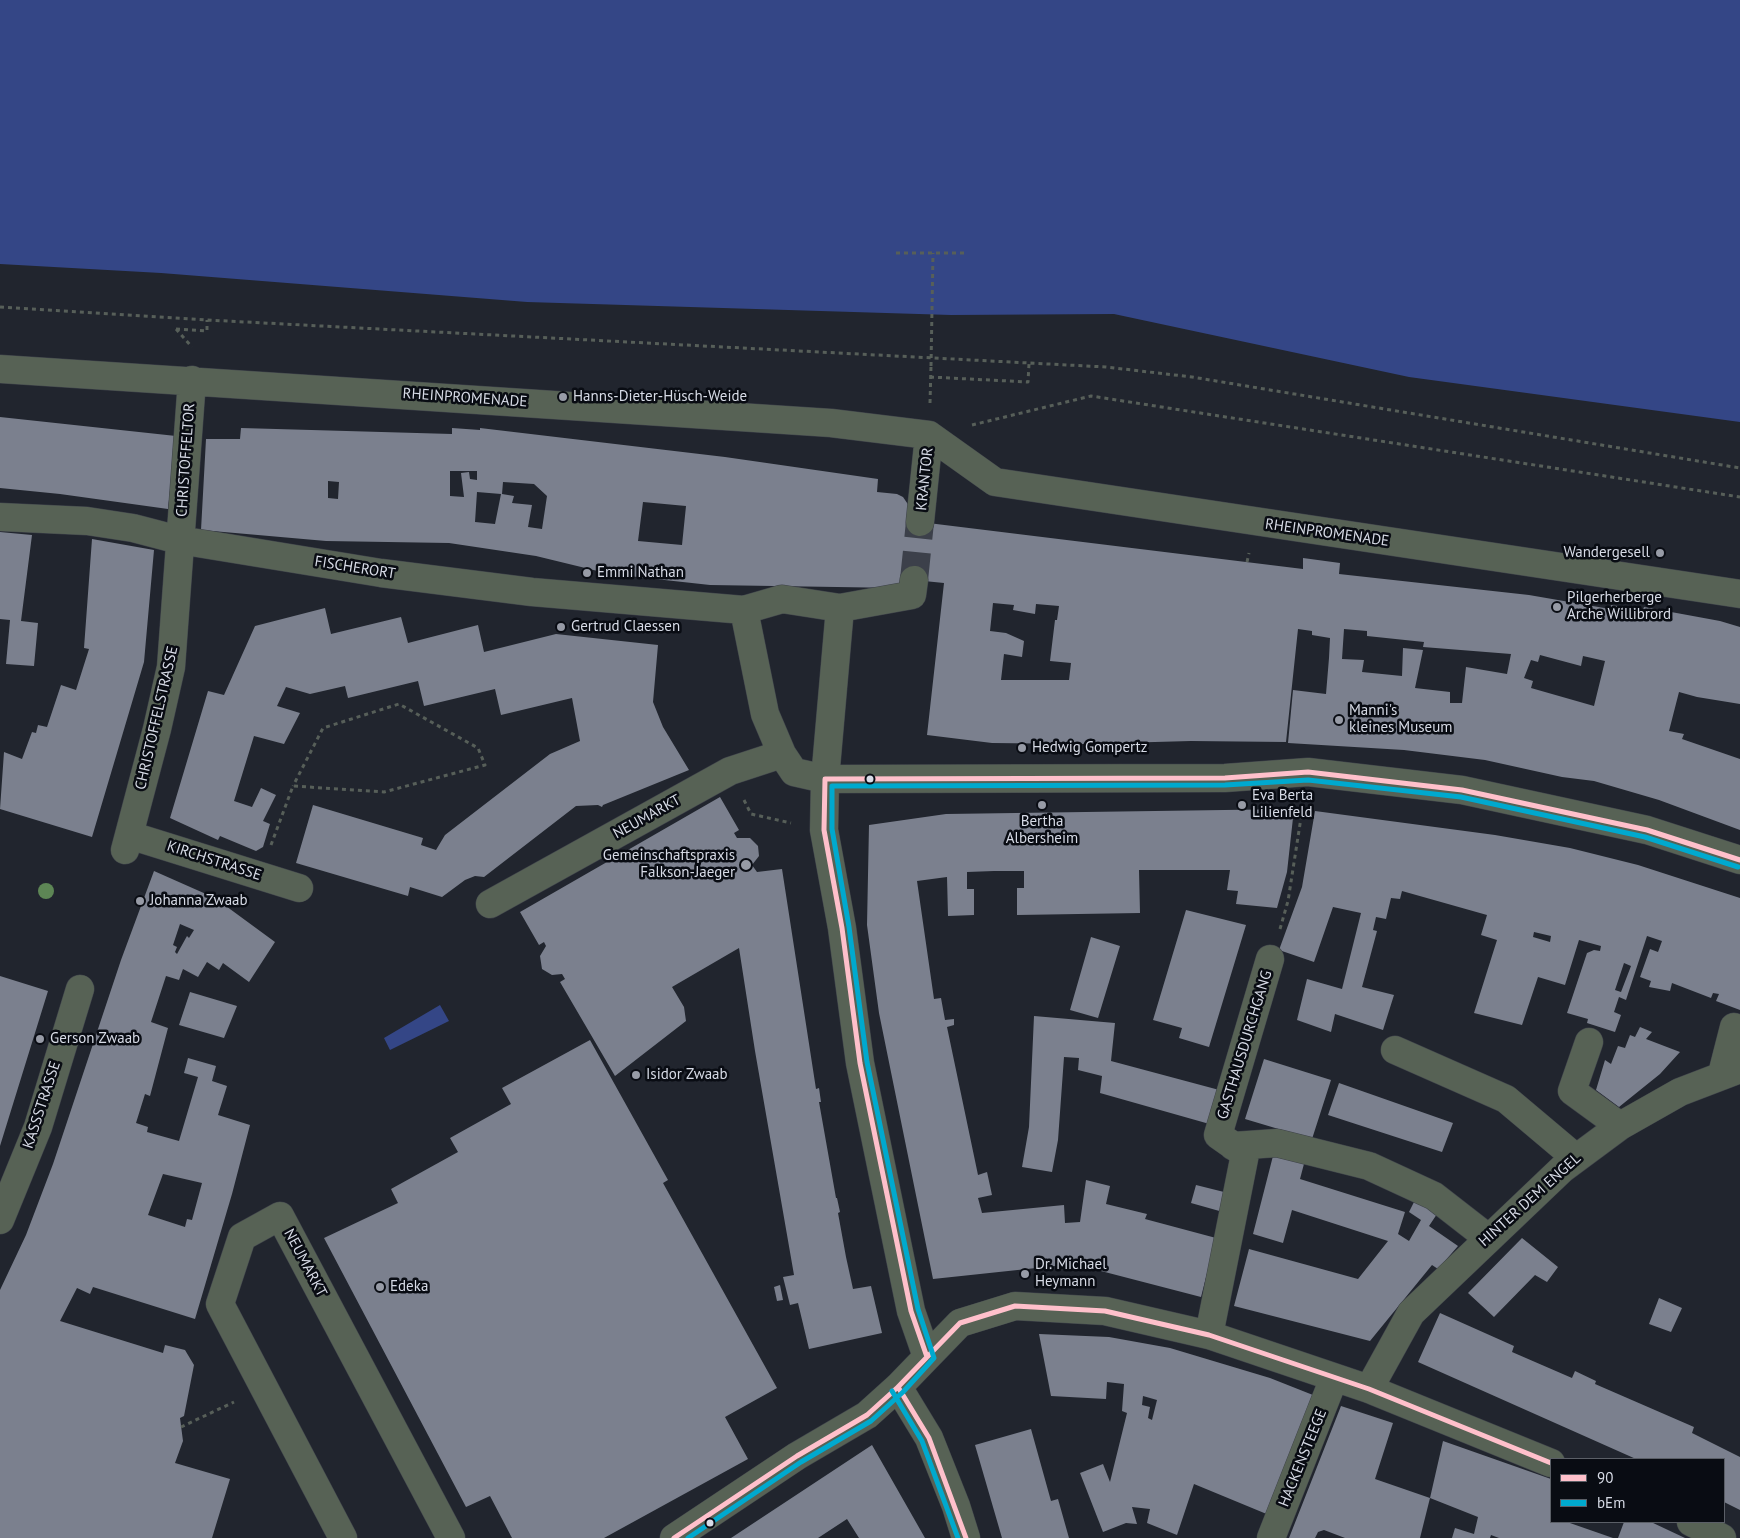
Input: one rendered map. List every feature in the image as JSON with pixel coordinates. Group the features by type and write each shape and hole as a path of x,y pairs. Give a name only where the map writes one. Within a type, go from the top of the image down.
{"street":[{"name":"RHEINPROMENADE","path":"0,369 831,423 929,435 995,482 1148,507 1740,594"},
{"name":"CHRISTOFFELTOR","path":"180,540 192,380"},
{"name":"KRANTOR","path":"920,522 929,435"},
{"name":"FISCHERORT","path":"0,517 87,521 133,528 180,540 381,573 532,592 744,610 782,600 840,608 913,588"},
{"name":"CHRISTOFFELSTRASSE","path":"127,842 158,729 171,667 180,540"},
{"path":"840,608 825,779 824,830 842,928 862,1072 911,1311 927,1357"},
{"path":"744,610 765,714 782,754 794,772 825,779 1225,778 1308,772 1462,790 1647,830 1740,860"},
{"name":"NEUMARKT","path":"490,904 730,771 782,754"},
{"name":"KIRCHSTRASSE","path":"127,842 260,876 299,888"},
{"name":"GASTHAUSDURCHGANG","path":"1209,1335 1245,1154 1218,1135 1270,959"},
{"name":"KASSSTRASSE","path":"0,1220 38,1127 80,989"},
{"path":"1731,1072 1734,1027"},
{"path":"1589,1042 1572,1091 1620,1126"},
{"path":"1395,1050 1506,1099 1576,1158"},
{"name":"HINTER DEM ENGEL","path":"1369,1388 1411,1313 1488,1238 1576,1158 1620,1126 1680,1092 1731,1072"},
{"path":"1233,1146 1277,1142 1369,1166 1434,1196 1488,1238"},
{"name":"NEUMARKT","path":"343,1538 220,1304 242,1237 280,1216 451,1538"},
{"path":"674,1538 797,1456 867,1415 898,1387 960,1323 1015,1306 1105,1311 1209,1335 1334,1378 1369,1388 1550,1462"},
{"name":"HACKENSTEEGE","path":"1271,1538 1334,1378"},
{"path":"898,1387 929,1438 956,1506 966,1538"},
{"path":"1693,1523 1722,1538"}],"path":[{"path":"896,253 964,253"},
{"path":"931,366 933,253"},
{"path":"0,307 207,320 1106,367 1192,377 1740,468"},
{"path":"193,348 176,329 207,331 207,320"},
{"path":"930,377 1028,382 1029,364"},
{"path":"929,435 1091,396 1740,497"},
{"path":"260,876 293,786 323,728 399,704 478,748 485,765 384,792 293,786"},
{"path":"730,771 751,814 824,830"},
{"name":"GASTHAUSDURCHGANG","path":"1270,959 1288,900 1308,772"},
{"path":"180,1427 264,1388"}],"water":[{"path":"0,0 1740,0 1740,422 1409,377 1114,314 951,315 527,302 161,273 0,264"},
{"path":"440,1005 449,1021 390,1050 384,1038"}],"building":[{"path":"0,417 176,436 168,509 0,488"},
{"path":"241,428 452,434 452,428 480,430 480,428 725,457 878,479 877,492 897,494 903,497 920,522 1303,569 1303,558 1340,563 1339,574 1529,595 1610,609 1611,605 1643,610 1644,607 1720,621 1740,627 1740,704 1679,692 1669,731 1684,734 1682,739 1740,759 1740,830 1659,800 1594,781 1562,777 1485,760 1404,750 1288,743 1293,690 1326,694 1330,638 1312,635 1312,631 1298,629 1286,742 992,743 927,735 944,583 914,580 900,588 710,585 610,574 536,556 449,543 326,541 201,530 206,439 240,439","holes":["450,471 477,471 477,480 470,479 469,472 461,473 464,497 450,496","328,481 339,482 338,499 328,498","503,482 534,484 547,496 542,529 528,527 532,505 512,503 514,496 502,494","477,492 501,494 495,524 475,522","643,502 686,506 682,545 638,541","993,603 1014,605 1013,610 1035,614 1036,604 1059,606 1057,620 1055,620 1050,661 1071,663 1069,680 1001,680 1004,654 1022,657 1024,641 1006,633 990,631","1344,629 1367,631 1367,636 1424,642 1423,647 1511,654 1507,674 1466,667 1462,703 1450,703 1450,692 1415,688 1423,650 1403,648 1402,676 1362,672 1364,660 1342,659","1540,655 1581,666 1583,656 1605,661 1594,706 1531,688 1533,681 1524,678 1531,660 1538,662"]},
{"path":"0,532 32,535 21,621 38,623 34,666 6,664 10,620 0,619"},
{"path":"92,539 154,550 144,662 92,837 0,809 4,752 22,759 32,732 36,733 38,725 47,727 61,685 76,690 89,649 84,648"},
{"path":"325,608 331,634 401,617 408,643 478,625 484,652 556,634 658,645 653,702 663,727 689,770 602,807 598,805 576,806 484,877 475,876 465,880 442,897 410,887 408,896 296,863 313,805 423,838 421,845 436,850 445,835 550,754 580,741 572,698 501,715 495,689 424,706 418,681 348,698 345,686 310,694 286,687 277,706 300,713 284,744 254,736 234,801 252,807 261,788 276,795 263,821 270,824 263,847 256,851 220,836 218,840 170,818 208,691 224,695 255,626"},
{"path":"720,797 739,830 734,833 737,838 750,838 758,846 759,856 752,865 757,872 782,869 816,1089 819,1088 821,1102 819,1102 840,1212 838,1213 846,1257 853,1289 871,1286 882,1333 809,1349 798,1303 790,1305 783,1277 794,1275 739,948 672,987 684,1007 686,1021 615,1076 560,982 565,979 562,974 552,975 542,969 540,956 546,946 544,942 539,945 520,912"},
{"path":"1294,809 1287,872 1277,908 1236,904 1238,891 1227,890 1230,870 1139,870 1140,913 1017,915 1017,888 1024,888 1024,871 994,871 967,872 967,889 974,889 974,915 948,916 947,877 917,881 934,999 941,998 945,1020 954,1019 954,1025 947,1027 978,1175 987,1172 992,1195 978,1198 982,1213 1064,1205 1065,1223 1080,1222 1086,1180 1110,1186 1106,1204 1147,1214 1145,1219 1216,1238 1201,1297 1074,1264 933,1279 879,1013 867,925 869,825 946,814"},
{"path":"1315,811 1495,835 1570,848 1638,865 1740,898 1740,1010 1716,1001 1719,994 1713,993 1711,998 1672,983 1670,991 1649,987 1651,981 1640,977 1650,949 1658,952 1662,941 1647,936 1626,1000 1619,997 1614,1012 1621,1015 1615,1032 1587,1023 1588,1019 1567,1013 1587,953 1594,950 1600,951 1601,946 1579,940 1565,985 1538,977 1522,1025 1474,1013 1497,940 1481,935 1487,915 1402,891 1400,899 1391,898 1386,919 1376,917 1373,930 1377,931 1362,987 1394,995 1383,1030 1335,1014 1331,1032 1297,1020 1307,979 1342,989 1361,913 1333,907 1314,962 1279,950 1302,887","holes":["1534,932 1551,936 1550,942 1533,937","1624,963 1631,966 1621,992 1615,990"]},
{"path":"154,871 215,898 275,942 249,982 223,963 219,970 207,962 198,977 183,969 179,980 166,976 151,1022 168,1028 150,1096 145,1094 136,1123 148,1127 147,1132 179,1141 198,1077 184,1073 188,1058 216,1066 212,1081 227,1086 218,1115 250,1125 232,1194 195,1319 93,1287 90,1294 77,1288 60,1321 163,1353 165,1345 185,1350 194,1365 184,1416 180,1418 183,1441 175,1463 230,1479 212,1538 0,1538 0,1290 26,1235 53,1164 121,960","holes":["180,924 194,930 189,938 187,936 177,954 175,952 177,947 173,945","163,1174 202,1183 192,1220 187,1219 185,1227 148,1215"]},
{"path":"1186,910 1246,925 1209,1047 1179,1038 1182,1028 1153,1020"},
{"path":"1091,937 1120,946 1098,1018 1070,1010"},
{"path":"0,976 48,991 0,1146"},
{"path":"190,992 237,1006 224,1038 179,1025"},
{"path":"1034,1016 1115,1023 1111,1061 1223,1091 1213,1125 1100,1093 1102,1076 1078,1070 1079,1058 1064,1057 1058,1140 1052,1172 1022,1167 1029,1127"},
{"path":"1640,1027 1652,1032 1646,1039 1680,1052 1660,1074 1619,1107 1596,1090 1605,1060 1611,1064 1618,1046 1625,1048 1630,1035 1635,1037"},
{"path":"590,1040 668,1180 663,1183 777,1388 725,1417 748,1459 604,1538 512,1538 490,1496 466,1507 324,1238 398,1203 391,1189 458,1152 450,1138 511,1104 502,1088"},
{"path":"1264,1059 1331,1080 1312,1139 1245,1119"},
{"path":"1339,1083 1453,1123 1442,1152 1328,1115"},
{"path":"1274,1152 1305,1160 1300,1179 1405,1212 1398,1234 1409,1241 1421,1220 1409,1212 1417,1196 1439,1211 1429,1226 1458,1246 1438,1269 1432,1265 1370,1341 1234,1306 1249,1249 1358,1279 1388,1241 1292,1210 1283,1243 1253,1234"},
{"path":"1196,1185 1228,1193 1223,1212 1191,1203"},
{"path":"1522,1238 1558,1267 1547,1282 1535,1275 1494,1317 1468,1293"},
{"path":"780,1285 783,1300 777,1301 774,1287"},
{"path":"1659,1298 1682,1308 1671,1332 1649,1324"},
{"path":"1440,1313 1514,1346 1512,1352 1572,1378 1575,1371 1596,1381 1595,1384 1694,1427 1692,1433 1740,1457 1740,1510 1725,1502 1725,1458 1634,1458 1418,1362"},
{"path":"1039,1334 1109,1337 1170,1348 1270,1378 1318,1397 1269,1515 1194,1484 1177,1535 1147,1523 1150,1509 1132,1507 1137,1524 1126,1523 1103,1532 1080,1473 1103,1464 1110,1482 1127,1413 1122,1411 1124,1384 1107,1382 1106,1399 1051,1396","holes":["1143,1396 1157,1400 1152,1420 1148,1418 1150,1407 1142,1405"]},
{"path":"1341,1406 1393,1423 1375,1479 1430,1498 1420,1538 1345,1538 1324,1530 1318,1532 1315,1538 1289,1538"},
{"path":"1031,1429 1051,1501 1058,1499 1069,1538 1002,1538 975,1445"},
{"path":"1443,1441 1550,1479 1550,1523 1570,1523 1613,1538 1499,1538 1491,1535 1490,1538 1452,1538 1455,1528 1474,1534 1478,1517 1430,1498"},
{"path":"872,1445 925,1538 859,1538 847,1519 818,1538 731,1538"},
{"path":"1624,1523 1653,1523 1685,1538 1618,1538"}],"tunnel":[{"path":"914,580 920,522"}],"transit line":[{"name":"90","path":"927,1357 911,1311 860,1063 842,928 824,830 825,779 1225,778 1308,772 1462,790 1647,830 1740,860"},
{"name":"bEm","path":"688,1538 801,1462 871,1421 903,1392 934,1358 918,1309 867,1062 849,927 832,829 832,786 1225,785 1308,780 1461,797 1645,837 1738,867"},
{"name":"90","path":"674,1538 797,1456 867,1415 898,1387 960,1323 1015,1306 1105,1311 1209,1335 1369,1389 1550,1463"},
{"name":"90","path":"898,1387 929,1438 966,1538"},
{"name":"bEm","path":"892,1391 922,1441 958,1538"}],"place":[{"name":"Hanns-Dieter-Hüsch-Weide","path":"563,397"},
{"name":"Wandergesell","path":"1660,553"},
{"name":"Emmi Nathan","path":"587,573"},
{"name":"Pilgerherberge Arche Willibrord","path":"1557,607"},
{"name":"Gertrud Claessen","path":"561,627"},
{"name":"Manni's kleines Museum","path":"1339,720"},
{"name":"Hedwig Gompertz","path":"1022,748"},
{"name":"Bertha Albersheim","path":"1042,805"},
{"name":"Eva Berta Lilienfeld","path":"1242,805"},
{"name":"Gemeinschaftspraxis Falkson-Jaeger","path":"746,865"},
{"name":"Johanna Zwaab","path":"140,901"},
{"name":"Gerson Zwaab","path":"40,1039"},
{"name":"Isidor Zwaab","path":"636,1075"},
{"name":"Dr. Michael Heymann","path":"1025,1274"},
{"name":"Edeka","path":"380,1287"}]}
